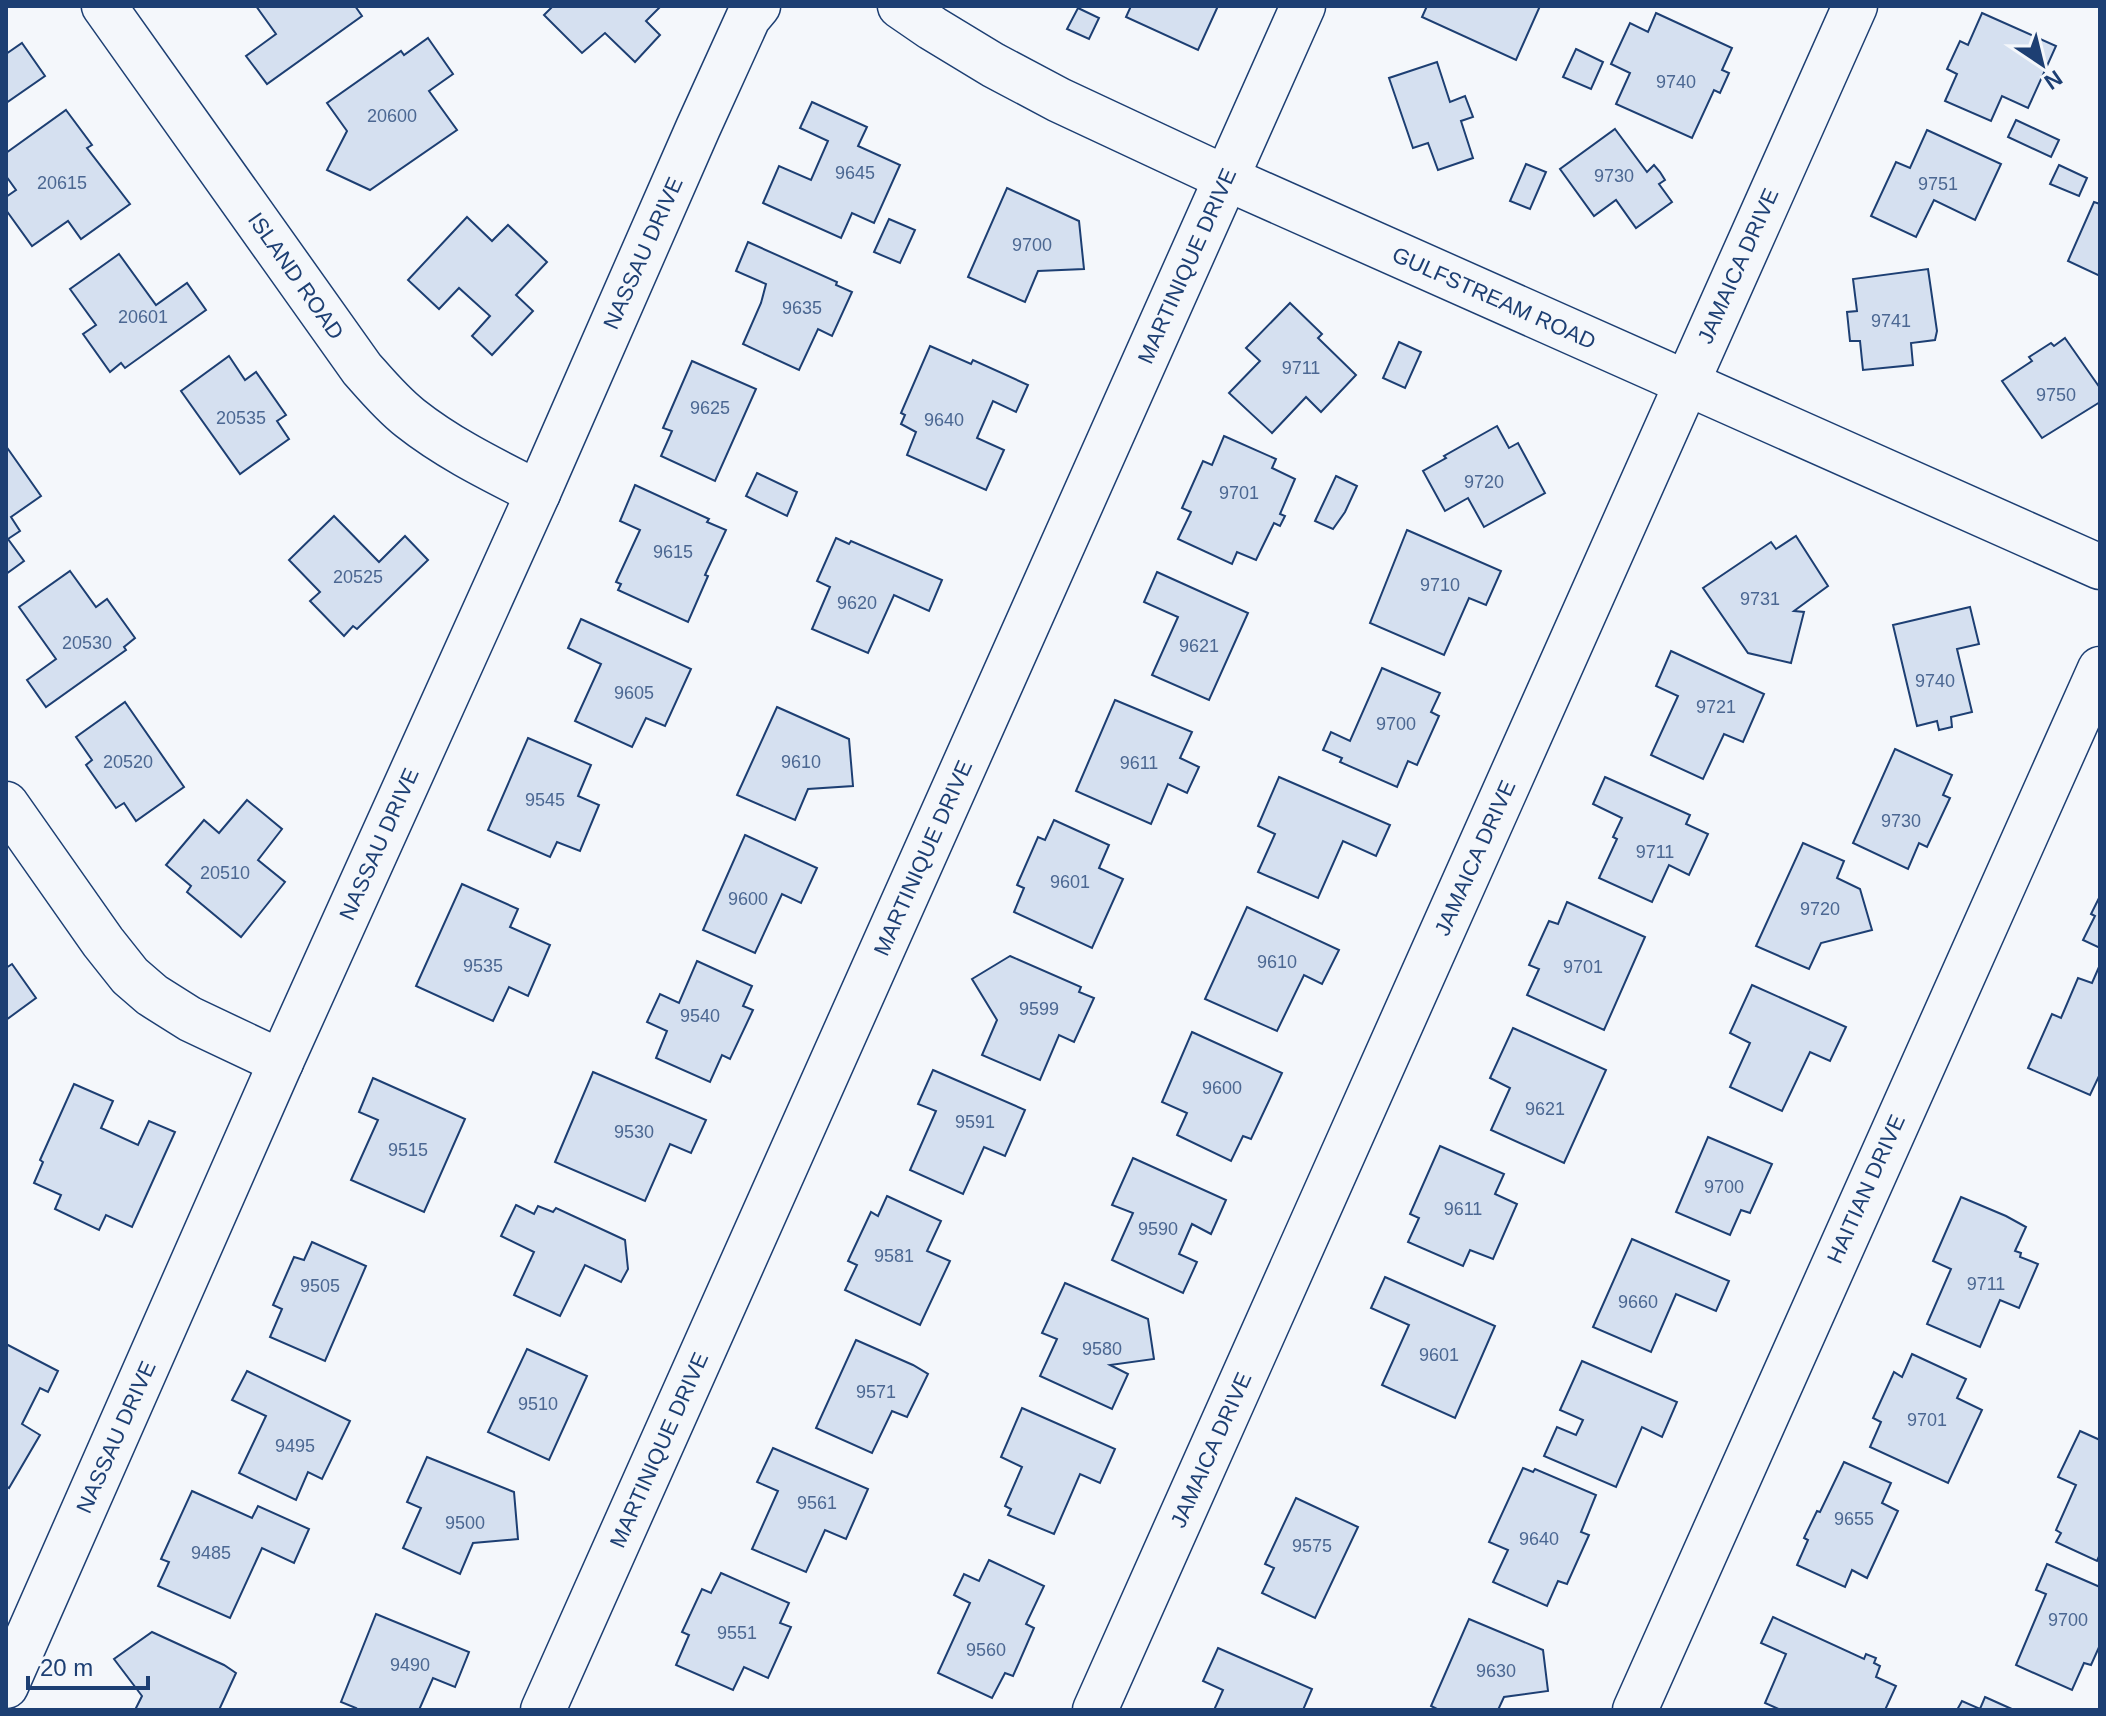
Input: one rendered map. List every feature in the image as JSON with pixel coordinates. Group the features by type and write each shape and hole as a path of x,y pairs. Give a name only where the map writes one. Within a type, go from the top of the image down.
{"street":[{"name":"ISLAND ROAD","path":"104,6 362,369 385,396 409,418 447,444 538,493"},
{"name":"NASSAU DRIVE","path":"6,1686 19,1620 281,1062 538,493 698,128 748,18 758,6"},
{"name":"GULFSTREAM ROAD","path":"900,6 993,65 1059,100 1226,178 2100,567"},
{"name":"MARTINIQUE DRIVE","path":"543,1710 1303,6"},
{"name":"JAMAICA DRIVE","path":"1095,1710 1855,6"},
{"name":"HAITIAN DRIVE","path":"1635,1710 2100,669"},
{"path":"6,804 130,976 152,995 190,1019 281,1062"}],"building":[{"path":"256,6 355,6 362,16 267,84 246,56 276,34"},
{"path":"553,6 661,6 646,21 660,35 635,62 605,33 582,53 544,15"},
{"path":"1131,6 1218,6 1198,50 1126,17"},
{"path":"1427,6 1540,6 1516,60 1422,17"},
{"path":"1078,8 1099,18 1089,39 1067,29"},
{"path":"1656,13 1732,48 1722,70 1729,73 1720,93 1714,90 1692,138 1616,104 1630,73 1611,64 1630,23 1648,32"},
{"path":"1982,13 2056,46 2028,108 2002,96 1991,121 1945,101 1957,74 1947,69 1960,41 1968,45"},
{"path":"428,38 453,74 429,91 457,130 370,190 327,170 347,131 327,103 401,51 404,55"},
{"path":"22,43 45,76 6,103 6,54"},
{"path":"1576,49 1603,62 1591,89 1563,77"},
{"path":"1437,62 1450,102 1465,96 1473,117 1461,121 1473,158 1438,170 1428,143 1413,148 1389,78"},
{"path":"812,102 867,127 858,146 900,165 874,223 852,213 841,238 763,203 779,166 811,180 828,141 800,128"},
{"path":"66,110 92,145 87,148 130,204 81,239 68,221 32,246 6,210 6,197 16,190 6,176 6,153"},
{"path":"2016,120 2059,140 2051,157 2008,137"},
{"path":"1615,129 1647,172 1654,165 1660,172 1665,180 1659,184 1672,202 1636,228 1616,200 1594,216 1560,169"},
{"path":"1927,130 2001,164 1975,220 1934,200 1916,237 1871,216 1896,162 1910,168"},
{"path":"1526,164 1546,172 1530,209 1510,201"},
{"path":"2059,165 2087,178 2079,196 2050,184"},
{"path":"1007,188 1079,221 1084,269 1038,271 1025,302 968,277"},
{"path":"2094,202 2100,204 2100,276 2068,261"},
{"path":"467,217 492,241 508,225 547,262 516,295 533,311 492,355 472,336 490,316 459,288 439,309 408,280"},
{"path":"889,219 915,230 900,263 874,252"},
{"path":"748,242 837,282 836,285 852,292 832,336 818,329 799,370 743,344 766,284 736,271"},
{"path":"119,254 156,305 187,283 206,310 125,368 121,363 110,372 83,334 96,325 70,289"},
{"path":"1928,269 1937,331 1935,340 1911,343 1913,365 1863,370 1860,341 1850,341 1847,312 1857,311 1853,279"},
{"path":"1290,303 1322,334 1318,338 1356,375 1321,412 1306,397 1272,433 1229,393 1260,361 1246,348"},
{"path":"2065,338 2100,388 2100,402 2042,438 2002,381 2032,361 2029,357"},
{"path":"1399,342 1421,352 1405,388 1383,378"},
{"path":"930,346 971,364 973,360 1028,385 1016,412 993,401 977,438 1004,450 986,490 907,455 916,432 901,424 905,415 901,413"},
{"path":"229,356 245,380 256,372 286,415 277,421 289,439 240,474 181,391"},
{"path":"692,361 756,389 715,481 661,456 672,431 663,428"},
{"path":"1497,426 1509,448 1518,443 1545,493 1484,527 1468,498 1445,511 1423,471"},
{"path":"1224,436 1276,459 1272,468 1295,479 1280,514 1285,516 1280,526 1274,523 1256,560 1237,552 1232,564 1178,539 1191,512 1182,508 1203,461 1212,465"},
{"path":"8,449 41,496 11,517 20,531 8,539 24,561 6,574 6,451"},
{"path":"757,473 797,492 787,516 746,496"},
{"path":"1336,476 1357,486 1333,529 1315,521"},
{"path":"635,485 726,530 688,622 618,590 621,584 616,582 640,530 620,521"},
{"path":"334,516 379,562 405,536 428,560 357,629 353,626 344,636 310,601 320,592 289,560"},
{"path":"1407,530 1501,571 1486,605 1469,598 1444,655 1370,623"},
{"path":"1796,536 1828,586 1794,611 1804,612 1791,663 1748,653 1703,588 1771,542 1776,549"},
{"path":"836,538 849,544 851,541 942,580 929,611 894,595 868,653 812,629 830,587 817,581"},
{"path":"70,571 96,607 107,599 135,638 124,647 126,650 46,707 27,680 56,659 19,607"},
{"path":"1157,572 1248,613 1209,700 1152,675 1178,617 1144,602"},
{"path":"1970,607 1979,644 1957,649 1972,712 1951,717 1952,727 1939,730 1937,721 1917,726 1893,625"},
{"path":"581,619 691,669 665,726 646,718 632,747 575,721 601,664 568,648"},
{"path":"1671,651 1764,694 1743,742 1724,734 1703,779 1651,755 1678,696 1656,686"},
{"path":"1382,668 1440,693 1431,712 1439,716 1417,765 1408,761 1397,787 1340,762 1342,758 1323,750 1331,732 1350,741"},
{"path":"1115,700 1192,732 1180,758 1199,767 1187,793 1168,784 1151,824 1076,791"},
{"path":"125,702 184,787 136,821 124,803 116,808 86,765 92,760 76,737"},
{"path":"777,707 849,739 853,786 808,789 795,820 737,795"},
{"path":"528,738 591,765 578,796 599,805 580,851 557,842 550,857 488,830"},
{"path":"1895,749 1952,775 1943,795 1950,798 1927,847 1919,843 1908,869 1853,843"},
{"path":"1279,777 1390,825 1376,856 1343,841 1318,898 1258,872 1275,834 1258,826"},
{"path":"1605,777 1690,815 1686,824 1708,834 1689,875 1669,865 1652,902 1599,878 1617,839 1613,837 1622,818 1593,804"},
{"path":"247,800 282,829 258,860 285,882 241,937 187,892 191,886 166,865 204,820 219,833"},
{"path":"1054,820 1109,845 1099,868 1123,879 1092,948 1014,912 1024,888 1017,885 1038,837 1045,840"},
{"path":"745,835 817,868 801,903 782,894 755,953 703,930"},
{"path":"1803,843 1844,861 1837,878 1860,889 1872,930 1821,943 1809,969 1756,946"},
{"path":"462,884 518,909 510,927 550,945 528,996 509,987 493,1021 416,986"},
{"path":"2100,896 2100,948 2083,940 2095,916 2091,914"},
{"path":"1567,902 1645,937 1604,1030 1527,995 1539,969 1529,965 1549,921 1558,924"},
{"path":"1247,907 1339,950 1322,984 1304,975 1277,1031 1205,999"},
{"path":"1010,956 1081,987 1079,992 1094,998 1074,1042 1059,1035 1040,1080 982,1055 997,1020 972,979"},
{"path":"697,961 752,986 743,1006 753,1010 730,1059 722,1055 710,1082 656,1058 667,1031 647,1022 660,994 679,1003"},
{"path":"12,964 36,998 6,1020 6,968"},
{"path":"2099,967 2100,1074 2090,1095 2028,1068 2052,1014 2061,1018 2078,978 2092,983"},
{"path":"1752,985 1846,1027 1830,1061 1810,1052 1782,1111 1730,1087 1750,1043 1730,1033"},
{"path":"1513,1028 1606,1070 1564,1163 1491,1130 1510,1088 1490,1078"},
{"path":"1192,1032 1282,1073 1251,1139 1243,1136 1231,1161 1177,1135 1187,1113 1162,1102"},
{"path":"933,1070 1025,1110 1005,1156 984,1147 963,1194 910,1170 936,1111 918,1104"},
{"path":"593,1072 706,1120 691,1153 670,1144 645,1201 555,1162"},
{"path":"373,1078 465,1119 424,1212 351,1180 378,1120 359,1112"},
{"path":"74,1084 113,1101 101,1128 138,1145 149,1121 175,1132 132,1227 106,1215 99,1230 55,1209 61,1195 34,1183 43,1162 40,1160"},
{"path":"1708,1137 1772,1164 1750,1213 1741,1210 1730,1235 1676,1212"},
{"path":"1440,1146 1504,1174 1495,1194 1517,1204 1493,1259 1470,1250 1463,1266 1408,1242 1419,1218 1410,1214"},
{"path":"1133,1158 1226,1200 1211,1234 1192,1224 1179,1254 1197,1262 1183,1293 1112,1260 1133,1213 1112,1205"},
{"path":"887,1196 941,1221 927,1251 950,1261 920,1325 845,1290 857,1265 848,1261 871,1212 878,1216"},
{"path":"1961,1197 2026,1227 2015,1251 2021,1253 2020,1257 2038,1264 2019,1308 2000,1300 1980,1347 1927,1324 1951,1269 1933,1261"},
{"path":"516,1205 534,1214 538,1206 553,1212 556,1208 625,1240 628,1269 621,1282 585,1265 560,1316 514,1295 534,1252 501,1236"},
{"path":"1632,1239 1729,1281 1716,1311 1676,1294 1651,1352 1593,1327"},
{"path":"312,1242 366,1266 325,1361 270,1337 282,1309 273,1305 294,1257 304,1260"},
{"path":"1385,1277 1495,1326 1455,1418 1382,1385 1409,1325 1371,1308"},
{"path":"1065,1283 1148,1319 1154,1359 1110,1365 1128,1374 1112,1409 1040,1376 1057,1339 1042,1333"},
{"path":"856,1340 928,1374 907,1417 892,1411 872,1453 816,1428"},
{"path":"6,1344 58,1371 48,1392 40,1388 22,1424 40,1435 9,1488 6,1486"},
{"path":"527,1349 587,1376 549,1460 488,1432"},
{"path":"1912,1354 1966,1379 1957,1398 1982,1410 1948,1483 1870,1447 1881,1422 1873,1418 1894,1372 1902,1377"},
{"path":"1582,1361 1677,1402 1662,1437 1642,1427 1616,1487 1544,1456 1557,1427 1576,1435 1583,1420 1560,1410"},
{"path":"247,1371 350,1421 322,1479 308,1472 296,1500 239,1473 266,1416 232,1400"},
{"path":"1022,1408 1115,1449 1100,1483 1080,1474 1054,1534 1008,1515 1011,1509 1005,1506 1022,1467 1001,1457"},
{"path":"2080,1431 2100,1440 2100,1554 2097,1561 2056,1542 2061,1533 2056,1530 2076,1485 2058,1477"},
{"path":"773,1448 868,1489 846,1539 825,1530 806,1572 752,1549 778,1491 757,1482"},
{"path":"427,1457 514,1492 518,1539 473,1543 460,1574 403,1548 421,1508 407,1502"},
{"path":"1844,1462 1891,1483 1882,1503 1898,1511 1867,1578 1852,1570 1845,1587 1797,1565 1808,1540 1804,1538"},
{"path":"1523,1468 1533,1472 1535,1469 1596,1495 1581,1532 1589,1535 1567,1584 1558,1581 1547,1606 1493,1582 1508,1550 1489,1542"},
{"path":"192,1491 252,1518 258,1506 309,1529 294,1563 262,1548 230,1618 158,1586 169,1562 161,1559"},
{"path":"1296,1498 1358,1527 1315,1618 1262,1593 1274,1568 1265,1564"},
{"path":"989,1560 1044,1586 1026,1624 1034,1628 1013,1676 1005,1673 992,1698 938,1673 970,1603 954,1595 964,1574 979,1581"},
{"path":"2047,1564 2100,1587 2100,1645 2091,1665 2084,1663 2072,1690 2016,1665 2046,1594 2036,1590"},
{"path":"721,1573 789,1603 780,1623 791,1627 768,1678 744,1667 733,1690 676,1665 689,1635 682,1632 702,1589 711,1593"},
{"path":"376,1614 469,1652 455,1687 433,1678 419,1710 355,1710 341,1702"},
{"path":"1773,1617 1864,1659 1866,1654 1876,1658 1874,1663 1880,1666 1876,1677 1896,1686 1885,1710 1781,1710 1765,1703 1786,1654 1761,1643"},
{"path":"1469,1619 1543,1650 1548,1691 1504,1697 1498,1710 1439,1710 1431,1706"},
{"path":"152,1632 236,1673 219,1710 135,1710 142,1696 114,1659"},
{"path":"1218,1648 1312,1689 1303,1710 1214,1710 1223,1690 1203,1681"},
{"path":"1985,1697 2014,1710 1957,1710 1962,1701 1980,1709"}]}
